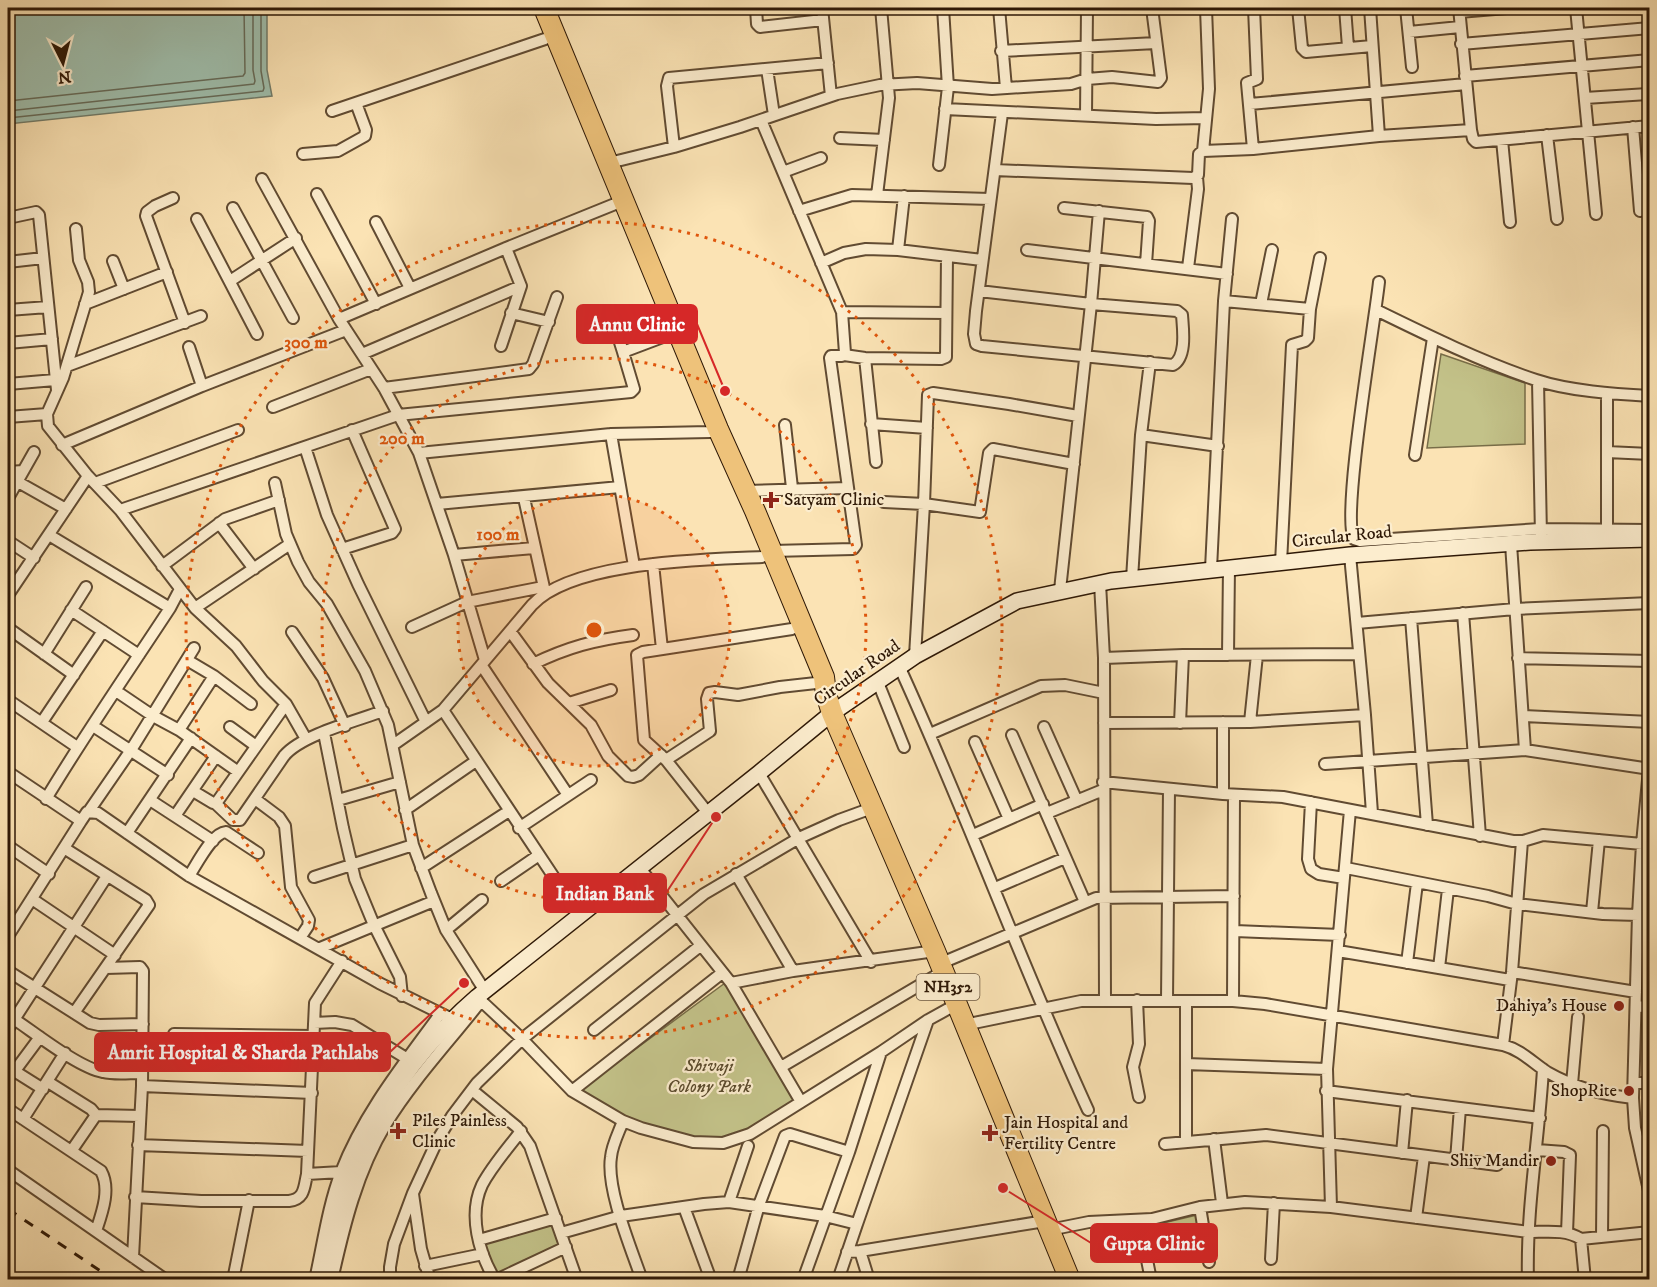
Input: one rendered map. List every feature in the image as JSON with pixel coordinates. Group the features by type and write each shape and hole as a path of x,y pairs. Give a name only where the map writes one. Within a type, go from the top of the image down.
{"highway":[{"name":"NH352","path":"531,8 609,163 714,430 767,554 824,677 824,696"},
{"name":"NH352","path":"544,8 550,42 668,335 746,491 792,629 824,696 939,962 1070,1280"}],"main road":[{"name":"Circular Road","path":"324,1280 346,1190 367,1139 391,1096 445,1022 481,996 579,915 759,773 824,696 877,680 1007,605 1060,590 1229,567 1350,555 1511,544 1541,536 1650,539"}],"street":[{"path":"756,8 757,24 760,27 823,20"},
{"path":"822,8 831,96"},
{"path":"877,195 888,112 889,83 880,8"},
{"path":"939,165 948,87 943,8"},
{"path":"999,8 1006,88"},
{"path":"1086,115 1087,8"},
{"path":"609,163 674,147 831,96 889,83 1006,88 1071,84 1087,79 1119,77 1159,82 1161,78 1152,8"},
{"path":"1188,268 1198,189 1199,154 1203,151 1209,89 1206,8"},
{"path":"1253,148 1247,82 1257,80 1258,77 1254,8"},
{"path":"1298,8 1304,51 1372,46"},
{"path":"1345,8 1348,47"},
{"path":"1370,8 1379,136"},
{"path":"1406,8 1412,67"},
{"path":"1508,8 1459,10 1471,130 1476,142 1650,126"},
{"path":"1576,8 1596,214"},
{"path":"1409,32 1460,27"},
{"path":"1461,44 1650,28"},
{"path":"332,111 550,42"},
{"path":"1001,51 1155,43"},
{"path":"1250,104 1376,92 1582,66 1650,60"},
{"path":"674,147 667,86 669,78 828,63"},
{"path":"767,69 774,115"},
{"path":"1585,98 1648,94"},
{"path":"303,154 338,151 365,136 366,130 356,103"},
{"path":"945,109 1156,119 1206,118"},
{"path":"979,291 1091,304 1173,310 1181,314 1183,340 1178,361 1174,365 1084,357 979,345 975,341 974,334 982,260 1002,113"},
{"path":"761,120 842,312 845,352 843,355"},
{"path":"1634,127 1640,211"},
{"path":"1203,151 1471,130"},
{"path":"1547,135 1557,219"},
{"path":"840,138 884,140"},
{"path":"1502,140 1510,222"},
{"path":"783,172 821,158"},
{"path":"995,170 1197,177"},
{"path":"262,179 339,319 384,388 419,453 454,555 483,663 568,795"},
{"path":"317,194 376,304"},
{"path":"799,211 843,197 877,195 990,199"},
{"path":"898,250 904,196"},
{"path":"173,198 147,212 147,218 185,323"},
{"path":"339,319 615,204"},
{"path":"233,208 293,318"},
{"path":"1064,208 1148,218 1146,264"},
{"path":"1060,590 1099,211"},
{"path":"8,218 32,212 38,213 56,386"},
{"path":"197,219 257,334"},
{"path":"1210,569 1224,301 1232,219"},
{"path":"376,222 410,288"},
{"path":"76,230 79,260 89,285 67,366 56,386 47,414 48,426 91,479 120,510 195,608 236,646 263,681 286,704 306,739"},
{"path":"230,281 296,238"},
{"path":"501,346 521,286 506,248"},
{"path":"821,263 859,249 898,250 982,260"},
{"path":"1027,249 1227,274"},
{"path":"1261,304 1272,250"},
{"path":"412,627 467,602 544,590 612,570 634,566 855,548 830,358 832,355 843,355 865,358 945,358 947,355 947,256"},
{"path":"8,262 43,258"},
{"path":"1281,563 1292,345 1307,340 1310,309 1320,258"},
{"path":"113,261 124,289"},
{"path":"85,304 167,273"},
{"path":"1379,282 1355,466 1350,525 1352,538 1360,541 1541,536 1607,530 1650,530"},
{"path":"362,354 521,286"},
{"path":"384,388 529,369 533,364 557,297"},
{"path":"1224,301 1310,309"},
{"path":"8,310 48,307"},
{"path":"1376,310 1433,338 1538,381 1607,394 1650,396"},
{"path":"842,312 946,313"},
{"path":"511,314 549,322"},
{"path":"120,510 398,415 631,392 634,389 611,314"},
{"path":"67,366 201,316"},
{"path":"62,445 202,386 346,330"},
{"path":"623,352 668,335"},
{"path":"1415,455 1433,338"},
{"path":"8,343 52,339"},
{"path":"189,347 202,386"},
{"path":"865,358 876,462"},
{"path":"1132,579 1141,435 1150,362"},
{"path":"273,407 371,369"},
{"path":"1538,381 1541,536"},
{"path":"8,384 56,386"},
{"path":"915,656 928,396 931,393 1078,416"},
{"path":"1607,394 1607,530"},
{"path":"8,417 47,414"},
{"path":"871,424 927,428"},
{"path":"785,425 792,489"},
{"path":"8,595 66,509 91,479 238,430"},
{"path":"342,549 392,533 395,529 352,430"},
{"path":"419,453 611,434 714,430"},
{"path":"611,434 634,566"},
{"path":"1141,435 1218,446"},
{"path":"305,447 327,515 426,723"},
{"path":"884,502 924,504 980,512 989,453 992,450 1074,464"},
{"path":"1607,452 1650,454"},
{"path":"8,498 33,453"},
{"path":"8,472 21,476 66,509"},
{"path":"275,483 290,544 309,582 327,604 365,671 383,711 393,745 413,845 446,930 481,996 572,1091 623,1121 641,1128 693,1142 723,1143 750,1134 955,1005"},
{"path":"437,504 524,498 620,487"},
{"path":"746,491 848,488"},
{"path":"524,498 544,590"},
{"path":"162,566 219,523 279,500"},
{"path":"219,523 254,569"},
{"path":"49,535 170,608"},
{"path":"8,541 34,558"},
{"path":"195,608 290,544"},
{"path":"1511,544 1525,750"},
{"path":"454,555 534,548"},
{"path":"1350,555 1372,813"},
{"path":"653,564 662,649"},
{"path":"1228,655 1229,567"},
{"path":"1100,583 1104,658 1105,1000"},
{"path":"44,654 86,587"},
{"path":"46,799 77,747 116,691 180,589"},
{"path":"393,745 443,710 544,590"},
{"path":"1357,623 1515,609 1650,603"},
{"path":"71,610 139,655"},
{"path":"1463,613 1480,836"},
{"path":"1411,618 1426,825"},
{"path":"8,628 74,675"},
{"path":"708,813 663,757 646,743 643,736 638,654 792,629"},
{"path":"42,722 103,631"},
{"path":"510,631 548,683 591,725 608,756 628,776 639,775 663,757 710,731 707,699 709,693 738,695 780,687 824,696"},
{"path":"292,632 323,678 345,726"},
{"path":"533,664 561,651 596,640 633,635"},
{"path":"8,936 81,821 153,716 194,648"},
{"path":"1104,658 1359,654"},
{"path":"1180,723 1183,655"},
{"path":"1250,722 1257,655"},
{"path":"1518,658 1650,661"},
{"path":"187,660 214,676 251,704"},
{"path":"899,666 973,835 1043,1008 1088,1110"},
{"path":"179,730 214,676"},
{"path":"877,680 904,747"},
{"path":"930,734 1041,686 1065,685 1104,693"},
{"path":"569,703 611,690"},
{"path":"116,691 179,730 237,771"},
{"path":"8,700 77,747"},
{"path":"215,803 286,704"},
{"path":"443,710 519,828 579,915"},
{"path":"193,790 215,803 233,820 238,821 288,752 306,739 383,711"},
{"path":"1104,723 1250,722 1365,715"},
{"path":"1523,716 1650,722"},
{"path":"1223,722 1234,896 1233,1001"},
{"path":"93,726 168,775"},
{"path":"230,727 256,746"},
{"path":"1044,727 1077,801"},
{"path":"324,733 352,866 374,925 400,977 403,996"},
{"path":"1012,735 1085,902"},
{"path":"127,833 191,738"},
{"path":"975,742 1009,819"},
{"path":"1325,764 1525,750 1649,769 1647,827 1642,844 1638,915 1633,1098 1635,1128 1650,1195"},
{"path":"175,816 216,756"},
{"path":"405,810 476,761"},
{"path":"8,772 81,821"},
{"path":"759,773 871,962"},
{"path":"519,828 591,780"},
{"path":"338,800 400,782"},
{"path":"973,835 1009,819 1077,801 1103,786 1283,797 1480,836 1522,841 1540,835 1642,844"},
{"path":"1167,1000 1169,789"},
{"path":"255,799 279,817 285,826 291,887 309,920 300,938"},
{"path":"150,800 213,841"},
{"path":"1311,802 1308,859 1311,869 1319,874 1345,873 1417,883 1488,896 1517,904 1638,915"},
{"path":"390,1280 394,1244 412,1193 438,1139 472,1090 522,1039 704,894 799,838 838,820 872,808"},
{"path":"1331,1207 1327,1069 1350,810"},
{"path":"89,811 98,813 189,876 403,996 411,998 445,1022 406,1058 373,1111 341,1172 315,1280"},
{"path":"421,868 509,811"},
{"path":"189,876 219,834 226,832 258,853"},
{"path":"1592,912 1599,840"},
{"path":"1503,1045 1522,841"},
{"path":"314,877 413,845"},
{"path":"8,846 49,874"},
{"path":"64,848 146,900 149,905 74,1013"},
{"path":"501,881 539,855"},
{"path":"995,888 1065,858"},
{"path":"639,867 730,983 801,1102"},
{"path":"736,874 793,971"},
{"path":"107,876 11,1024 40,1037 64,1053 102,1072 141,1073"},
{"path":"1407,963 1417,883"},
{"path":"1439,968 1448,889"},
{"path":"781,1067 939,962 1085,902 1105,896 1234,896"},
{"path":"32,899 115,955"},
{"path":"446,930 482,900"},
{"path":"320,948 434,901"},
{"path":"1234,930 1340,935"},
{"path":"594,1030 700,946"},
{"path":"1338,951 1439,968 1636,992"},
{"path":"135,1197 201,1201 297,1199 302,1195 309,1150 316,1000 342,961"},
{"path":"730,983 793,971 871,962 939,962"},
{"path":"1637,966 1650,967"},
{"path":"106,968 140,968 142,970 142,1086 133,1257"},
{"path":"8,971 94,1024 143,1024"},
{"path":"572,1091 722,973"},
{"path":"332,1280 351,1205 367,1160 386,1124 419,1076 481,996"},
{"path":"964,1025 1070,1003 1105,1000 1233,1001 1285,1006 1503,1045 1522,1053 1543,1069 1572,1084 1603,1095 1633,1098"},
{"path":"1137,1000 1138,1044 1133,1067 1139,1097"},
{"path":"1185,1001 1186,1141"},
{"path":"1636,1006 1650,1007"},
{"path":"1572,1084 1578,1017"},
{"path":"838,1280 928,1020"},
{"path":"314,1023 335,1022 352,1025 406,1058"},
{"path":"174,1034 314,1036"},
{"path":"40,1037 11,1070 90,1109 96,1115 140,1116"},
{"path":"803,1280 849,1152 881,1052"},
{"path":"23,1119 64,1053"},
{"path":"1186,1064 1327,1069"},
{"path":"1528,1280 1529,1232 1543,1069"},
{"path":"1634,1083 1650,1083"},
{"path":"142,1086 312,1093"},
{"path":"472,1090 521,1131 535,1156 577,1280"},
{"path":"1326,1091 1540,1118"},
{"path":"1402,1153 1407,1100"},
{"path":"1456,1160 1460,1108"},
{"path":"8,1109 97,1168 104,1179 103,1207 96,1231"},
{"path":"72,1150 96,1115"},
{"path":"623,1121 610,1162 613,1186 621,1216 642,1280"},
{"path":"521,1131 489,1173 479,1192 476,1220 485,1263 495,1280 566,1247"},
{"path":"1602,1237 1604,1131"},
{"path":"738,1280 759,1205 786,1134 849,1152"},
{"path":"1165,1144 1266,1136 1497,1165"},
{"path":"1214,1139 1222,1203"},
{"path":"138,1145 309,1150"},
{"path":"729,1202 748,1146"},
{"path":"1537,1150 1564,1152 1570,1155 1567,1233"},
{"path":"1416,1218 1424,1156"},
{"path":"8,1170 166,1280"},
{"path":"307,1174 341,1172"},
{"path":"412,1193 418,1236 430,1280"},
{"path":"233,1280 249,1200"},
{"path":"561,1233 621,1216 729,1202 825,1216 857,1224"},
{"path":"847,1251 1047,1226 1152,1219 1222,1203 1274,1203 1331,1207 1529,1232 1567,1233 1581,1239 1650,1232"},
{"path":"1271,1259 1274,1203"},
{"path":"684,1207 711,1280"},
{"path":"1200,1207 1209,1262"},
{"path":"479,1240 556,1218"},
{"path":"1139,1220 1150,1280"},
{"path":"1145,1253 1204,1234"},
{"path":"1581,1239 1585,1280"},
{"path":"860,1251 869,1280"},
{"path":"425,1266 483,1254"}],"green space":[{"path":"1441,354 1525,383 1525,444 1427,448"},
{"name":"Shivaji Colony Park","path":"725,983 801,1102 745,1137 693,1142 628,1122 572,1096"},
{"path":"1197,1215 1200,1235 1149,1252 1142,1228"},
{"path":"555,1221 563,1246 495,1278 482,1242"}],"water":[{"path":"8,8 267,8 267,70 272,96 8,124"}],"railway":[{"path":"8,1209 114,1280"}],"place":[{"name":"Annu Clinic","path":"725,391"},
{"name":"Satyam Clinic","path":"771,500"},
{"name":"Indian Bank","path":"716,817"},
{"name":"Amrit Hospital & Sharda Pathlabs","path":"464,983"},
{"name":"Dahiya's House","path":"1619,1006"},
{"name":"ShopRite","path":"1629,1091"},
{"name":"Piles Painless Clinic","path":"398,1131"},
{"name":"Jain Hospital and Fertility Centre","path":"990,1133"},
{"name":"Shiv Mandir","path":"1551,1161"},
{"name":"Gupta Clinic","path":"1003,1188"}]}
